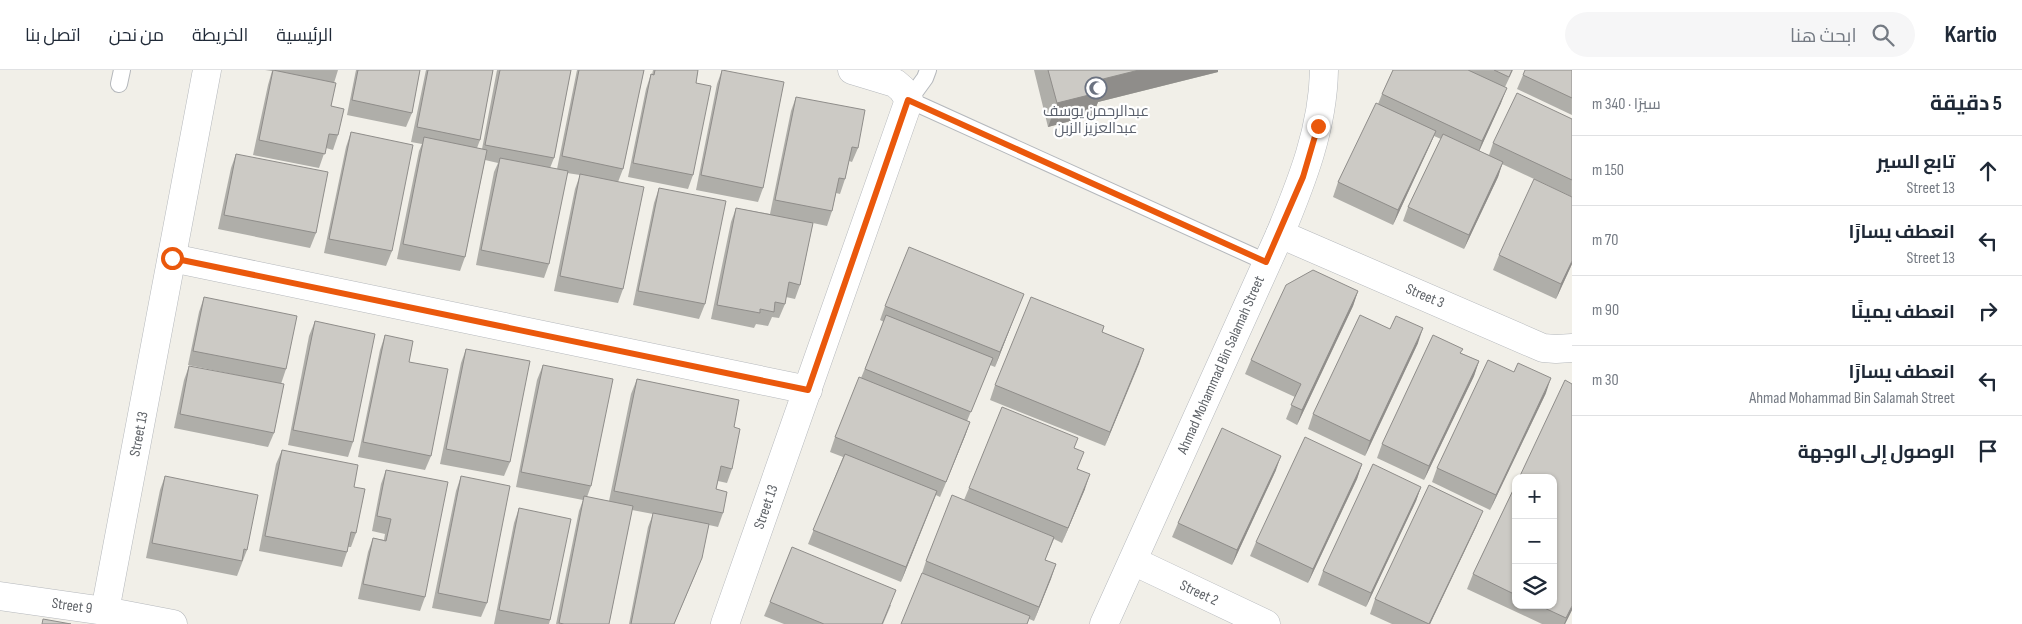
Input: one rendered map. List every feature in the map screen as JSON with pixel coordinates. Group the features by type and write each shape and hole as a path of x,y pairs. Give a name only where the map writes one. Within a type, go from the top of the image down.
{"street":[{"name":"Street 13","path":"105,611 207,70"},
{"path":"852,70 895,83 902,89 908,100"},
{"name":"Ahmad Mohammad Bin Salamah Street","path":"1104,624 1280,234 1303,177 1318,126 1324,88 1324,70"},
{"name":"Street 13","path":"725,624 908,100"},
{"name":"Street 3","path":"1280,234 1543,348 1572,348"},
{"path":"172,258 808,390"},
{"name":"Street 2","path":"1133,562 1266,624"},
{"name":"Street 9","path":"0,596 105,611 173,624"}],"lane":[{"path":"928,70 925,78 908,100 1266,262"}],"building":[{"path":"273,70 336,83 331,106 344,109 338,135 329,134 325,154 259,140"},
{"path":"358,70 420,70 412,113 352,100"},
{"path":"428,70 493,70 480,140 417,127"},
{"path":"500,70 571,70 554,158 485,145"},
{"path":"579,70 644,70 623,169 562,156"},
{"path":"655,70 698,70 696,83 711,86 693,175 633,163 651,74 654,75"},
{"path":"722,70 784,82 763,188 701,175"},
{"path":"1048,70 1139,70 1099,80 1101,92 1057,103"},
{"path":"1393,70 1468,70 1507,88 1482,141 1382,94"},
{"path":"1494,70 1512,70 1509,77"},
{"path":"1525,70 1572,70 1572,98 1523,75"},
{"path":"1517,93 1572,119 1572,180 1493,143"},
{"path":"796,97 865,110 858,148 852,147 845,179 839,178 832,211 775,200"},
{"path":"1376,103 1436,131 1398,210 1338,182"},
{"path":"351,132 413,145 392,251 329,239"},
{"path":"1443,134 1503,162 1469,235 1408,207"},
{"path":"424,137 487,150 465,257 403,244"},
{"path":"236,154 328,172 316,233 224,215"},
{"path":"500,158 568,171 549,264 481,250"},
{"path":"580,174 644,187 623,289 560,276"},
{"path":"1534,179 1572,197 1572,261 1561,284 1499,255"},
{"path":"659,188 726,201 705,304 638,291"},
{"path":"736,208 813,223 800,285 789,282 785,304 775,302 774,312 760,309 760,313 717,305"},
{"path":"909,247 1024,294 1000,352 885,306"},
{"path":"1313,270 1358,291 1302,410 1291,405 1301,384 1251,360 1286,285"},
{"path":"204,297 297,316 286,369 193,351"},
{"path":"1031,297 1104,326 1102,332 1144,349 1110,432 995,385"},
{"path":"886,315 993,358 971,412 865,369"},
{"path":"1360,315 1390,329 1396,316 1423,328 1370,441 1313,414"},
{"path":"315,321 375,334 353,442 293,430"},
{"path":"385,335 413,341 409,362 448,369 431,456 363,442"},
{"path":"1433,335 1463,349 1460,353 1479,361 1429,466 1382,444"},
{"path":"466,349 530,361 510,462 446,449"},
{"path":"1488,360 1514,372 1518,363 1551,378 1496,495 1437,468"},
{"path":"543,365 613,379 591,486 521,472"},
{"path":"189,366 284,384 274,433 180,414"},
{"path":"859,377 970,422 946,482 835,437"},
{"path":"637,379 739,400 734,427 740,429 732,469 721,466 716,489 727,492 723,513 614,491"},
{"path":"1565,380 1572,384 1572,606 1566,618 1547,609 1557,609 1557,474 1521,474"},
{"path":"1002,407 1078,438 1074,448 1084,452 1077,469 1090,474 1068,528 969,488"},
{"path":"1222,428 1281,456 1237,550 1178,523"},
{"path":"1305,437 1362,464 1313,569 1256,542"},
{"path":"282,450 358,465 354,487 365,489 356,533 351,532 347,552 265,536"},
{"path":"845,454 937,491 906,567 813,530"},
{"path":"1373,464 1421,487 1371,593 1323,571"},
{"path":"386,470 448,482 425,597 363,584 373,538 386,541 391,519 377,516"},
{"path":"165,476 258,495 247,550 244,549 242,561 152,543"},
{"path":"461,476 510,486 487,603 438,593"},
{"path":"1429,485 1483,511 1429,624 1375,599"},
{"path":"1512,492 1512,593 1473,574"},
{"path":"952,495 1054,537 1045,560 1056,564 1039,607 926,561"},
{"path":"584,496 633,506 609,624 559,623"},
{"path":"519,508 571,519 550,620 499,610"},
{"path":"653,513 709,524 702,558 674,624 631,624"},
{"path":"792,547 896,590 882,624 824,624 770,602"},
{"path":"922,573 1030,616 1027,624 901,624"},
{"path":"43,619 71,624 42,624"}],"place":[{"name":"عبدالرحمن يوسف عبدالعزيز الزبن","path":"1096,88"}],"route":[{"path":"172,258 808,390 908,100 1266,262 1280,234 1303,177 1318,126"}]}
